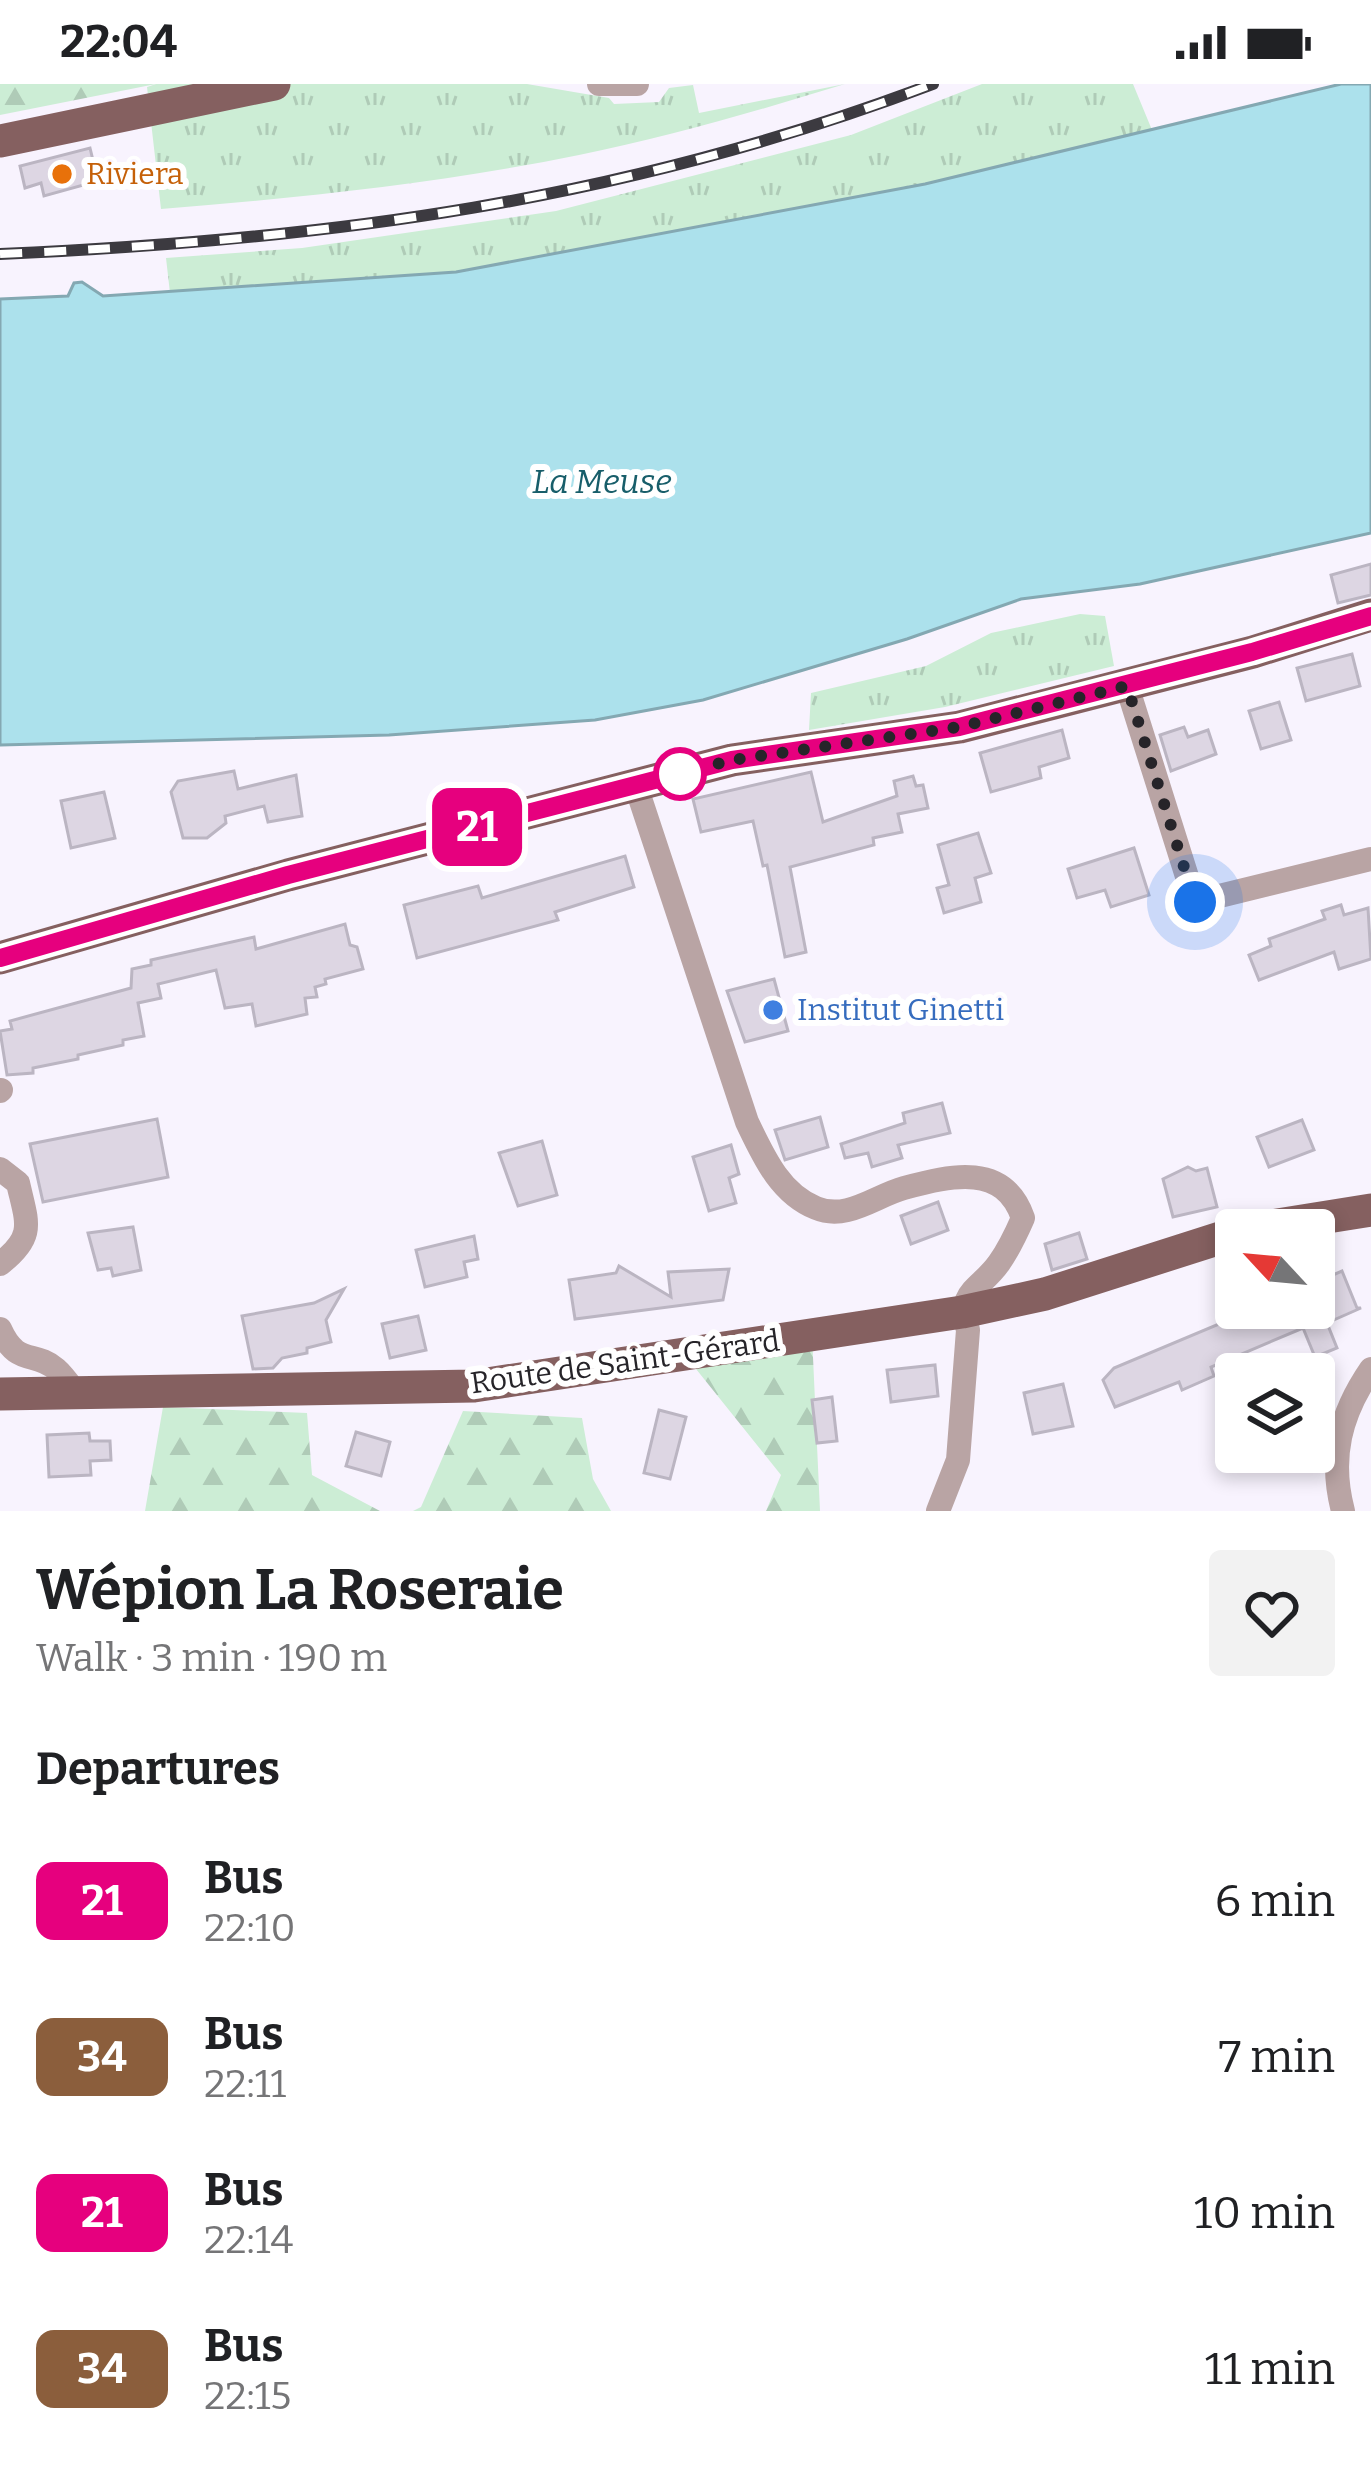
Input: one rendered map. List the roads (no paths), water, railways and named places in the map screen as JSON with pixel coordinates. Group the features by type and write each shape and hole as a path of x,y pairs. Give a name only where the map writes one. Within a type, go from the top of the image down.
{"main road":[{"path":"0,141 274,84"},
{"path":"0,958 288,875 732,760 959,727 1127,686 1371,616"},
{"path":"1335,1216 1371,1210"},
{"name":"Route de Saint-Gérard","path":"0,1394 474,1386 962,1312 1045,1294 1215,1240"}],"street":[{"path":"599,84 637,84"},
{"path":"1127,686 1195,902 1371,859"},
{"path":"636,786 747,1122 771,1172 814,1208 838,1214 903,1188 967,1178 994,1179 1016,1197 1023,1218 1007,1252 966,1299 962,1312 968,1330 958,1460 938,1511"},
{"path":"0,1169 18,1183 28,1224 22,1245 0,1264"},
{"path":"0,1329 23,1358 52,1365 76,1393"},
{"path":"1343,1511 1336,1459 1340,1426 1371,1369"}],"water":[{"name":"La Meuse","path":"1341,84 1371,84 1371,533 1140,584 1021,599 907,639 703,700 595,720 389,735 0,745 0,299 68,296 74,283 82,282 103,296 456,272 925,184"}],"railway":[{"path":"0,254 241,238 474,208 703,158 933,84"}],"place":[{"name":"Riviera","path":"62,174"},
{"name":"Institut Ginetti","path":"773,1010"}]}
